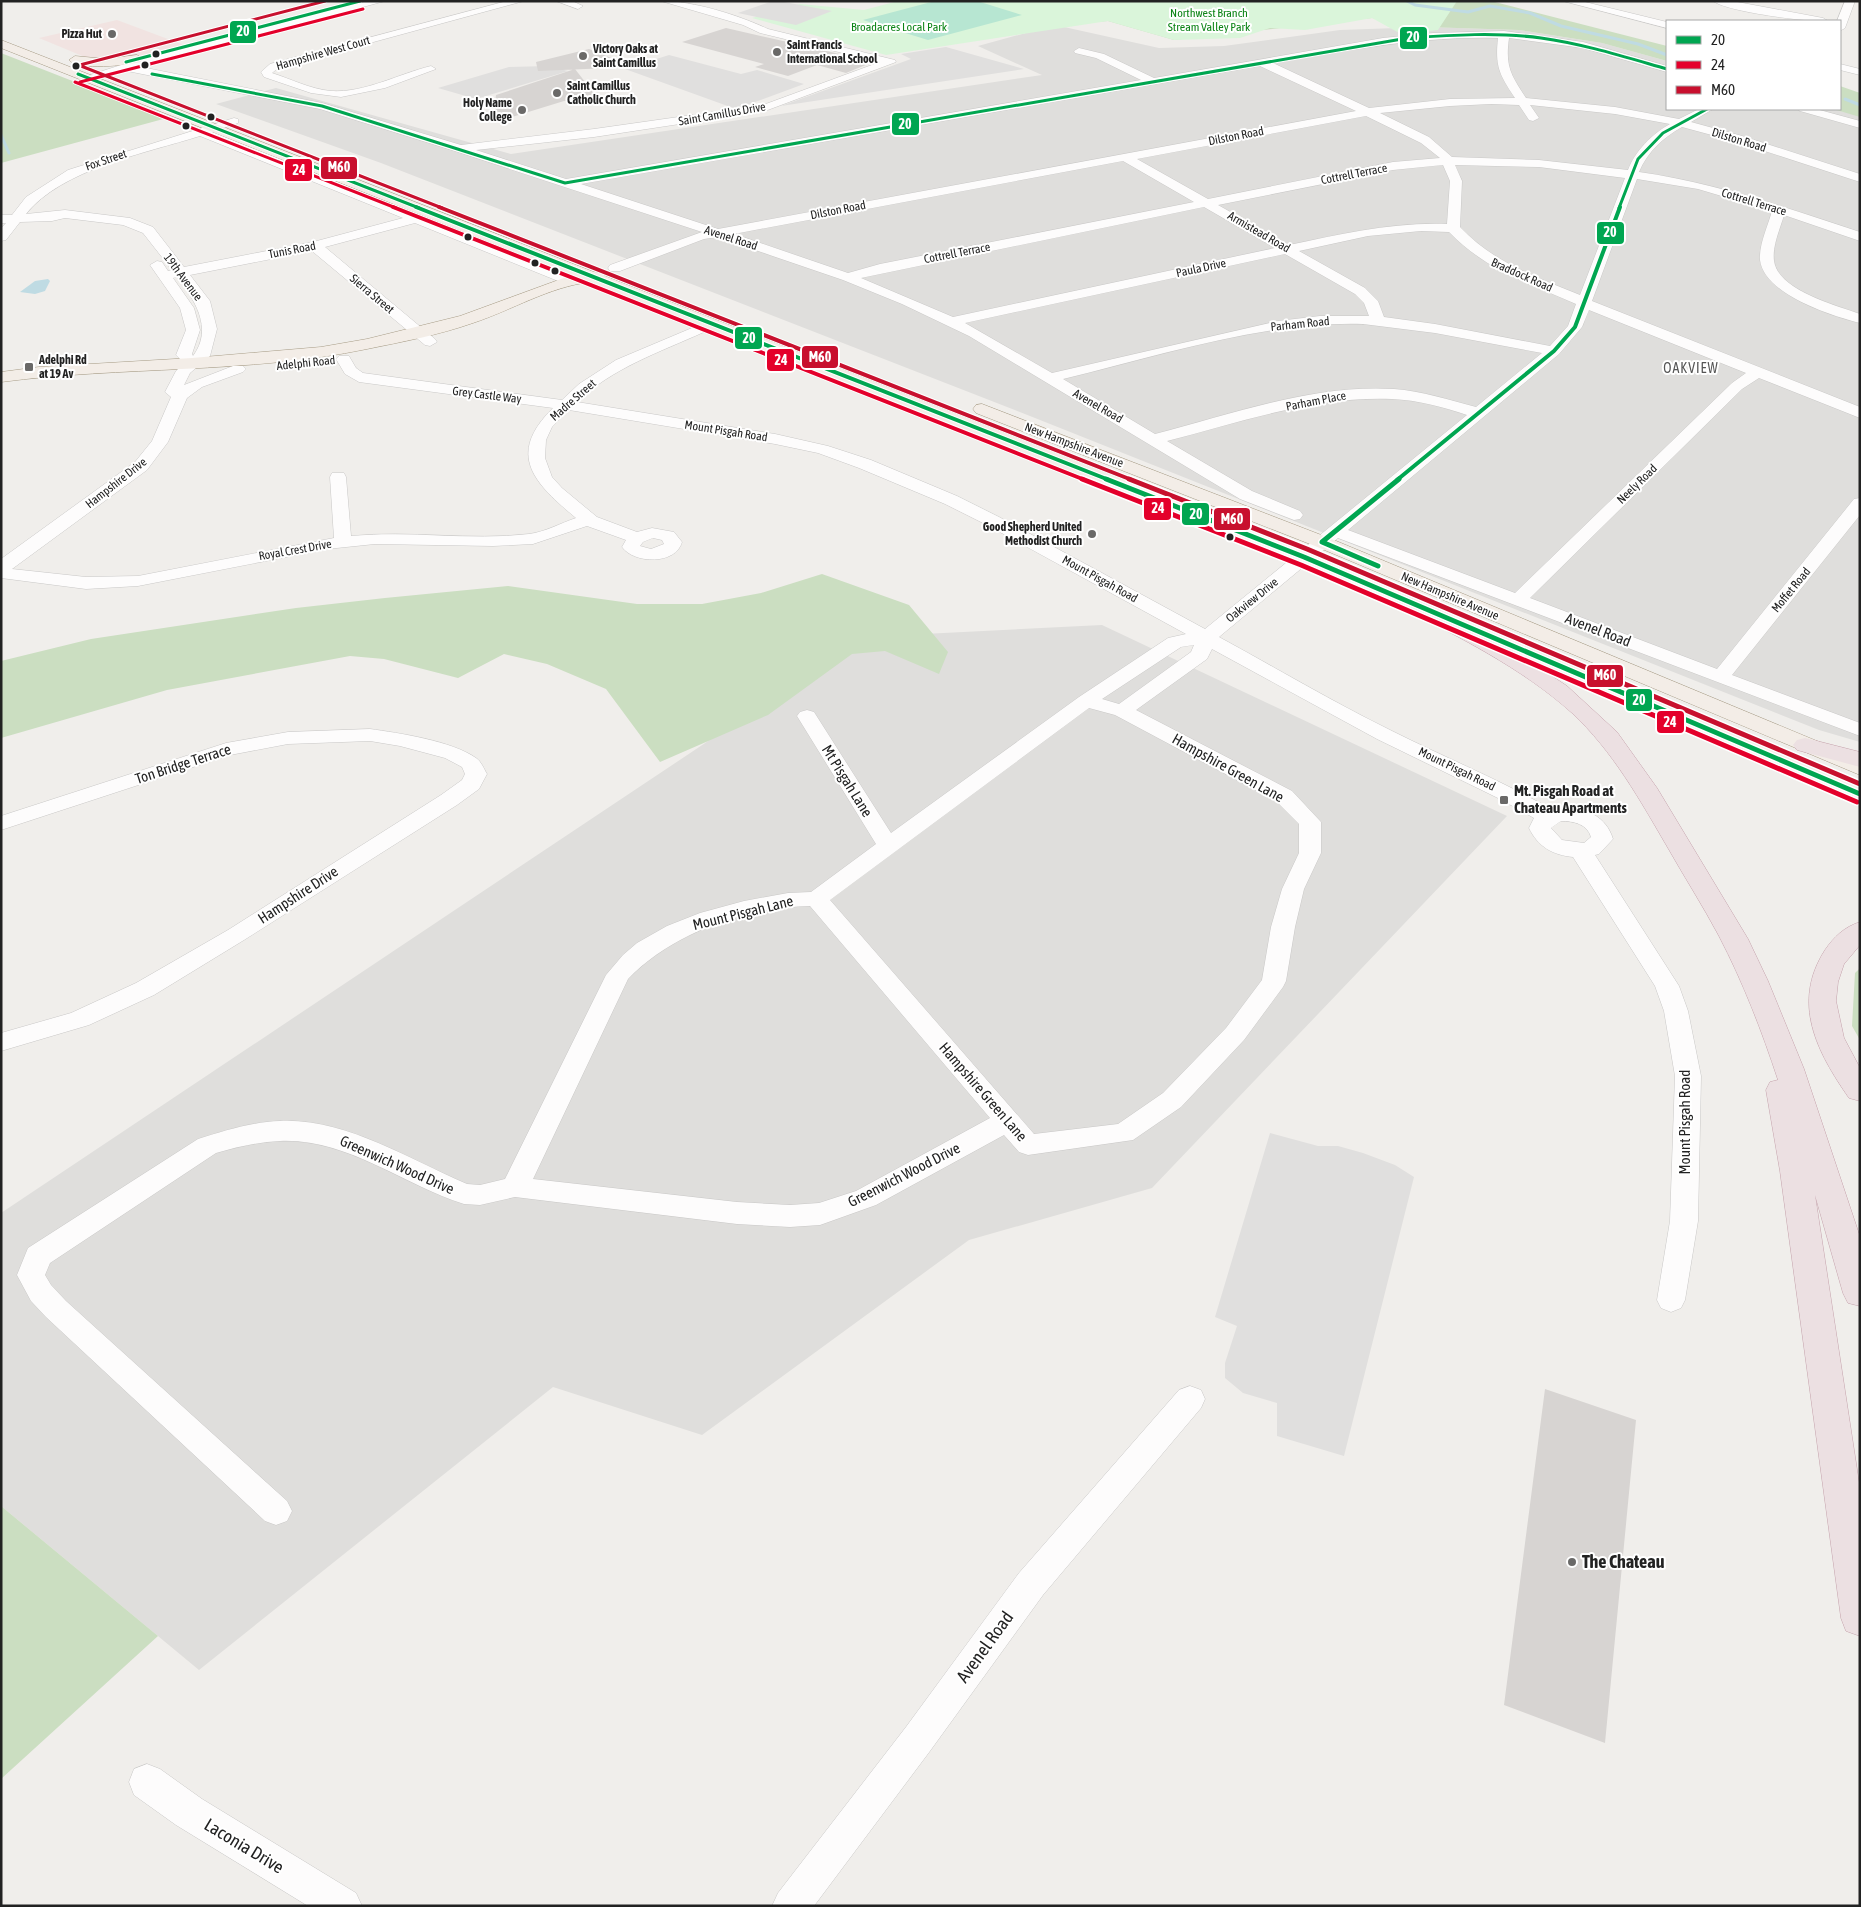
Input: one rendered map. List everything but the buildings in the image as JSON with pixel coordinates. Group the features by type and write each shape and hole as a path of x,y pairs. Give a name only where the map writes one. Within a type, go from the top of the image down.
{"highway":[{"path":"1406,600 1506,655 1579,707 1607,736 1639,777 1733,938 1758,992 1789,1070 1825,1174 1860,1293"},
{"path":"1805,745 1860,760"},
{"path":"1860,931 1842,945 1828,970 1822,994 1823,1019 1831,1046 1860,1090"},
{"path":"1758,992 1777,1069 1796,1171 1860,1618"}],"main road":[{"name":"New Hampshire Avenue","path":"1,31 615,268 1329,537 1860,768"},
{"name":"New Hampshire Avenue","path":"1,44 82,76 205,129 596,277 1304,557 1860,794"},
{"path":"75,60 106,63 137,59"},
{"name":"Adelphi Road","path":"1,385 320,352 484,326 583,289 596,277 615,268"},
{"name":"Adelphi Road","path":"1,377 39,372 188,367 238,369 344,359 424,337 568,280 596,277"}],"street":[{"path":"102,71 137,59 361,1"},
{"path":"82,76 125,67 380,1"},
{"name":"Hampshire West Court","path":"431,69 344,94 329,94 268,75 266,72 274,66 519,1"},
{"path":"562,1 578,6"},
{"name":"Saint Camillus Drive","path":"459,148 594,133 765,108 891,62 764,31 747,23 666,1"},
{"path":"1568,1 1666,25"},
{"path":"1718,1 1776,14 1816,20"},
{"path":"1843,25 1850,1"},
{"path":"565,183 1411,38 1455,34 1504,34 1584,45 1666,69"},
{"path":"1504,34 1501,59 1508,79 1533,118"},
{"path":"1079,52 1100,56 1154,82"},
{"path":"1263,63 1425,140 1448,161 1456,181 1454,228"},
{"name":"Avenel Road","path":"125,67 322,106 459,148 848,277 951,322 1155,439 1246,496 1294,514"},
{"path":"1841,67 1860,72"},
{"path":"279,97 306,87"},
{"name":"Dilston Road","path":"615,268 701,236 1367,112 1433,102 1521,100 1599,107 1680,123 1860,178"},
{"name":"Oakview Drive","path":"1206,638 1554,351 1574,327 1585,304 1638,158 1663,133 1705,110"},
{"path":"1808,110 1860,125"},
{"name":"Fox Street","path":"1,237 31,200 72,172 234,121"},
{"path":"205,129 568,280"},
{"name":"Armistead Road","path":"1125,157 1360,291 1371,301 1378,322"},
{"name":"Cottrell Terrace","path":"848,277 880,268 1393,166 1448,161 1530,161 1631,174 1707,188 1860,237"},
{"path":"1779,210 1767,259 1770,273 1780,283 1807,299 1860,319"},
{"name":"19th Avenue","path":"1,219 52,217 77,219 86,217 125,220 148,230 203,301 210,329"},
{"name":"Tunis Road","path":"165,275 315,246 416,218"},
{"name":"19th Avenue","path":"108,220 136,240"},
{"name":"Paula Drive","path":"951,322 1392,228 1454,228"},
{"name":"Braddock Road","path":"1454,228 1470,247 1490,262 1518,276 1860,413"},
{"name":"Sierra Street","path":"315,246 424,337"},
{"name":"19th Avenue","path":"148,254 187,308 192,331"},
{"name":"Parham Road","path":"1050,378 1285,324 1319,320 1378,322 1554,351"},
{"path":"210,329 202,356 188,367 184,355 192,331 210,329"},
{"name":"Madre Street","path":"636,538 589,519 556,492 544,478 537,458 538,440 545,424 584,387 621,363 699,329"},
{"name":"Grey Castle Way","path":"344,359 350,371 359,377 565,405"},
{"name":"Hampshire Drive","path":"1,568 141,466 160,442 180,394 173,392 188,367"},
{"path":"180,394 197,384 238,369"},
{"name":"Neely Road","path":"1518,599 1737,386 1758,372"},
{"name":"Parham Place","path":"1155,439 1320,398 1353,394 1394,394 1420,398 1479,413"},
{"name":"Mount Pisgah Road","path":"565,405 774,439 822,450 865,464 951,500 1384,734 1508,794 1548,817"},
{"path":"338,478 343,542"},
{"name":"Moffet Road","path":"1721,676 1860,503"},
{"name":"Royal Crest Drive","path":"1,573 86,583 138,581 274,553 343,542 374,539 516,541 533,539 589,519"},
{"name":"Avenel Road","path":"1329,537 1518,599 1860,730"},
{"path":"1086,701 1122,711 1200,655 1206,638"},
{"name":"Mount Pisgah Lane","path":"515,1187 618,975 634,956 667,935 703,919 791,898 816,899 1086,701 1175,642 1206,638"},
{"name":"Hampshire Green Lane","path":"816,899 1028,1145 1124,1133 1172,1100 1235,1034 1274,981 1283,927 1293,889 1310,853 1310,822 1284,796 1122,711"},
{"name":"Mt Pisgah Lane","path":"807,716 888,846"},
{"name":"Hampshire Drive","path":"1,1042 80,1019 145,989 236,935 449,800 464,790 475,778 474,770 470,763 452,754 419,744 370,735"},
{"name":"Ton Bridge Terrace","path":"1,823 226,749 288,738 370,735"},
{"path":"1567,814 1577,816 1596,826 1602,839 1598,845 1591,849 1581,851 1570,850 1549,841 1543,835 1540,828 1542,822 1548,817 1567,814"},
{"name":"Mount Pisgah Road","path":"1581,851 1667,986 1676,1011 1688,1086 1684,1220 1671,1300"},
{"name":"Greenwich Wood Drive","path":"276,1511 41,1293 31,1275 38,1256 207,1146 237,1135 264,1131 310,1132 347,1141 464,1194 480,1195 515,1187 737,1213 790,1216 820,1214 866,1198 1007,1121"},
{"name":"Avenel Road","path":"791,1906 1031,1584 1190,1399"},
{"name":"Laconia Drive","path":"147,1782 189,1812 343,1906"}],"shaded area":[{"path":"779,1 832,11 796,25 738,13 770,2"},
{"path":"117,20 184,45 141,56 92,60 39,38"},
{"path":"1055,25 1159,48 1224,46 1340,30 1426,27 1519,30 1602,43 1666,61 1666,110 1838,110 1860,116 1860,742 1819,730 1035,418 381,163 216,104 276,88 511,154 1042,75 978,46"},
{"path":"946,47 1024,69 781,106 911,59 901,54"},
{"path":"669,55 741,74 757,70 804,84 736,109 625,69"},
{"path":"548,66 568,71 476,99 438,88 509,67"},
{"path":"1102,625 1507,816 1152,1188 969,1240 702,1435 553,1387 199,1670 1,1506 1,1213 864,637"},
{"path":"1270,1133 1318,1146 1338,1146 1363,1153 1395,1165 1414,1177 1344,1456 1277,1436 1277,1403 1243,1393 1225,1378 1225,1363 1237,1326 1215,1317"}],"green space":[{"name":"Broadacres Local Park","path":"898,1 1457,1 1438,30 1401,34 1372,18 1305,30 1270,28 1240,38 1174,40 1108,21 886,55 752,18 800,4 864,10"},
{"name":"Broadacres Local Park","path":"935,1 977,1 1022,15 928,40 863,20"},
{"name":"Northwest Branch Stream Valley Park","path":"1083,1 1491,1 1666,46 1666,61 1602,43 1519,30 1426,27 1372,18 1174,40 1108,21 1055,25"},
{"path":"1,53 167,118 1,163"},
{"path":"1841,86 1860,93 1860,117 1836,110 1841,110"},
{"path":"822,574 909,605 948,652 939,674 885,651 852,654 768,715 660,762 606,689 547,664 504,654 458,678 384,659 350,656 167,690 1,738 1,661 91,639 296,608 508,586 637,604 702,604 761,593"},
{"path":"1860,968 1860,1040 1852,1026 1855,973"},
{"path":"1,1506 158,1636 1,1779"}],"water":[{"path":"48,279 50,281 45,291 35,294 20,292 35,281"}],"waterway":[{"path":"1407,1 1415,5 1468,12 1490,6 1530,13 1561,26 1638,44 1666,55"},
{"path":"1845,99 1860,105"},
{"path":"1,135 9,153"}],"transit line":[{"name":"M60","path":"76,66 325,1"},
{"name":"20","path":"126,62 360,1"},
{"name":"24","path":"80,82 363,9"},
{"name":"20","path":"152,74 322,106 565,183 1408,38 1484,35 1541,38 1587,46 1666,69"},
{"name":"M60","path":"81,66 1307,549 1860,784"},
{"name":"20","path":"78,74 1304,557 1860,794"},
{"name":"24","path":"75,82 1301,565 1857,802"},
{"name":"20","path":"1378,566 1322,542 1554,351 1575,327 1638,159 1663,133 1705,110"}],"place":[{"name":"Pizza Hut","path":"112,34"},
{"name":"Saint Francis International School","path":"777,52"},
{"name":"Victory Oaks at Saint Camillus","path":"583,56"},
{"name":"Saint Camillus Catholic Church","path":"557,93"},
{"name":"Holy Name College","path":"522,110"},
{"name":"Adelphi Rd at 19 Av","path":"29,367"},
{"name":"Good Shepherd United Methodist Church","path":"1092,534"},
{"name":"Mt. Pisgah Road at Chateau Apartments","path":"1504,800"},
{"name":"The Chateau","path":"1572,1562"}],"district":[{"name":"OAKVIEW","path":"1691,368"}]}
